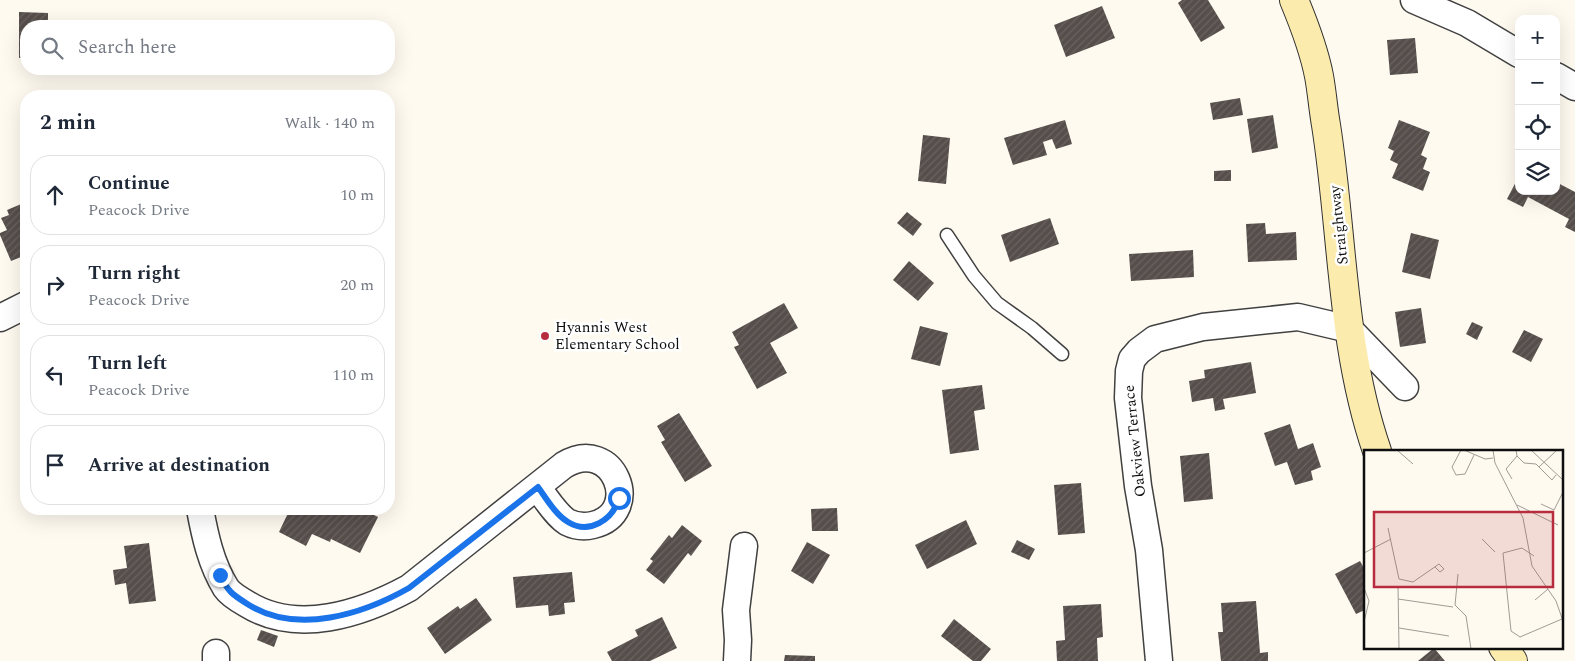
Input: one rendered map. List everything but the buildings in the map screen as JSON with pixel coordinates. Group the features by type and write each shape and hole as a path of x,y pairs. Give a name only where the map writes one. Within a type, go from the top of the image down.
{"street":[{"name":"Straightway","path":"1294,0 1313,51 1319,75 1334,172 1349,328 1366,417 1377,450"},
{"path":"1414,0 1467,23 1515,52"},
{"path":"1560,78 1575,86"},
{"path":"0,318 20,308"},
{"name":"Oakview Terrace","path":"1159,661 1149,550 1138,486 1128,398 1129,371 1132,360 1146,344 1155,339 1212,325 1298,316 1349,328"},
{"path":"1349,328 1405,387"},
{"path":"201,515 206,543 227,589 257,610 274,616 287,619 318,618 342,615 365,608 388,600 409,588 538,487"},
{"path":"737,661 736,610 744,546"},
{"path":"1503,648 1513,661"}],"lane":[{"path":"947,235 974,276 997,303 1032,328 1062,354"}],"place":[{"name":"Hyannis West Elementary School","path":"545,336"}],"route":[{"path":"220,575 227,589 239,599 257,610 274,616 298,619 342,615 388,600 409,588 538,487 562,517 574,525 581,526 596,525 609,518 617,506 619,498"}]}
